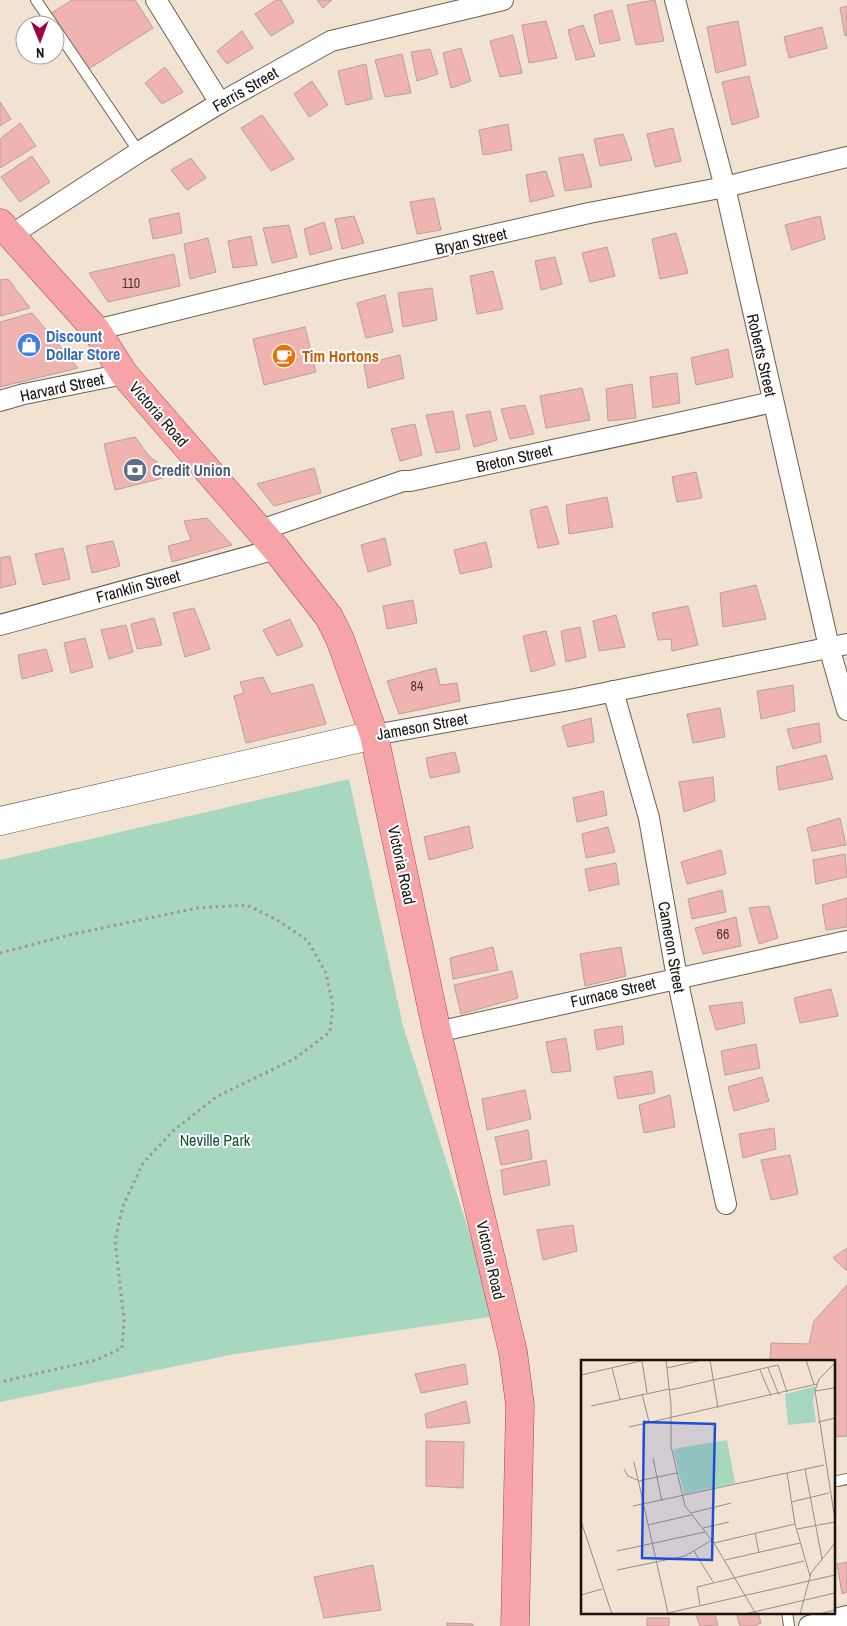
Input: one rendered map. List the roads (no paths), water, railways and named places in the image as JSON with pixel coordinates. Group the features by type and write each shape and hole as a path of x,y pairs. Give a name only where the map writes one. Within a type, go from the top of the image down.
{"main road":[{"name":"Victoria Road","path":"5,229 96,330 124,374 269,539 329,617 340,639 374,735 437,1032 513,1352 520,1405 515,1626"}],"street":[{"path":"156,0 220,104"},
{"name":"Ferris Street","path":"5,229 331,40 503,0"},
{"name":"Roberts Street","path":"675,0 725,187 772,402 838,646 847,710"},
{"name":"Bryan Street","path":"96,330 343,268 590,213 725,187 847,157"},
{"name":"Harvard Street","path":"0,401 24,394 124,374"},
{"name":"Breton Street","path":"269,539 403,481 410,482 558,448 667,427 772,402"},
{"name":"Franklin Street","path":"0,625 269,539"},
{"name":"Jameson Street","path":"0,821 374,735 575,699 838,646"},
{"name":"Cameron Street","path":"612,691 649,818 677,978 726,1204"},
{"name":"Furnace Street","path":"437,1032 847,941"},
{"path":"809,1626 847,1616"}],"lane":[{"path":"36,0 46,15"},
{"path":"65,42 139,152"},
{"path":"834,1482 847,1479"}],"place":[{"name":"Discount Dollar Store","path":"29,345"},
{"name":"Tim Hortons","path":"284,356"},
{"name":"Credit Union","path":"135,470"}],"park label":[{"name":"Neville Park","path":"215,1140"}]}
